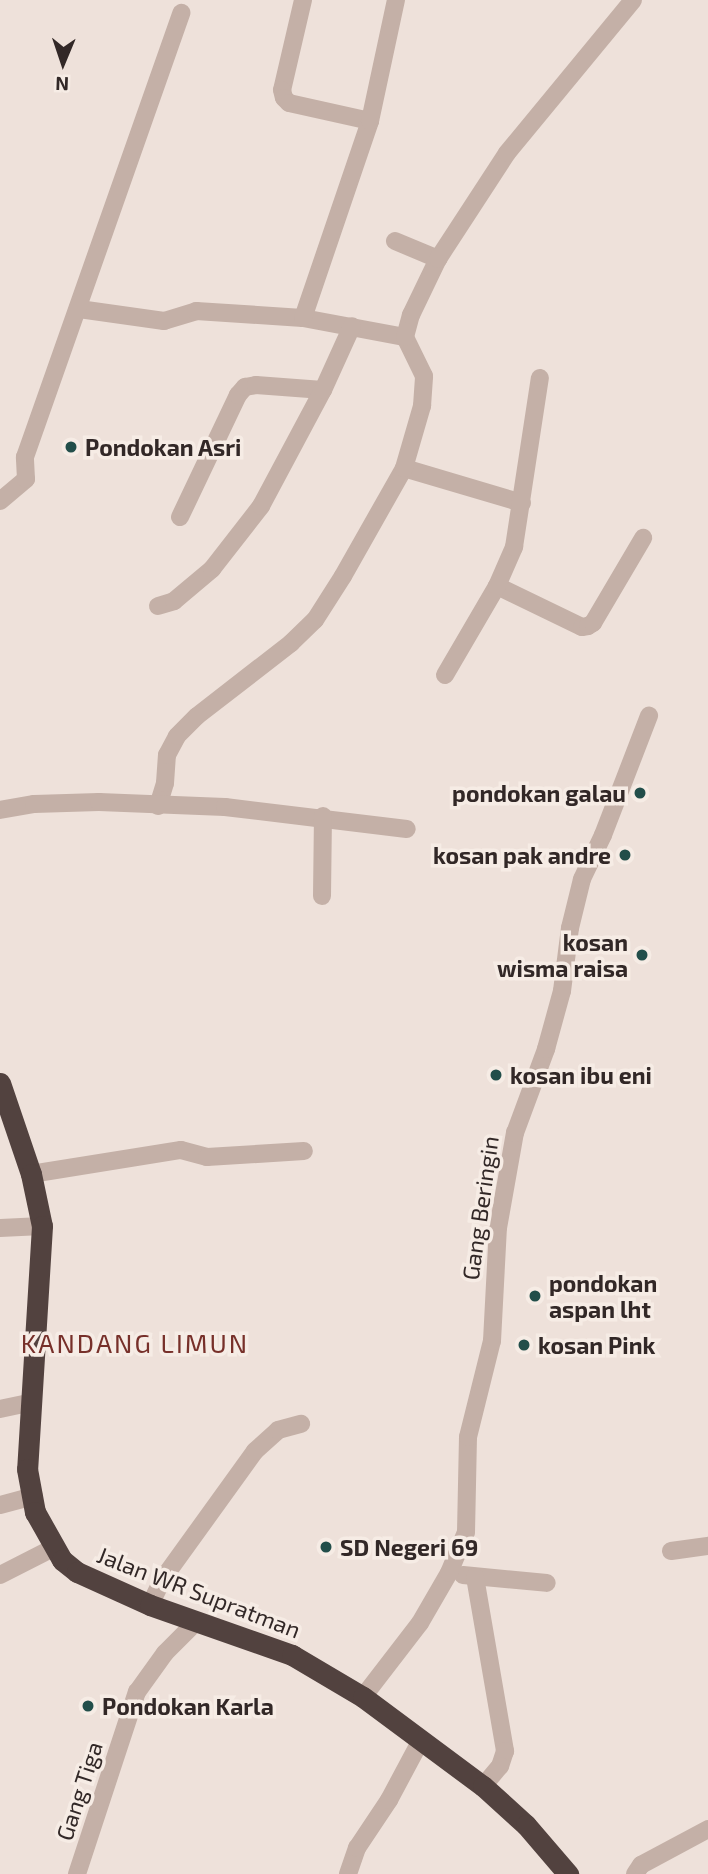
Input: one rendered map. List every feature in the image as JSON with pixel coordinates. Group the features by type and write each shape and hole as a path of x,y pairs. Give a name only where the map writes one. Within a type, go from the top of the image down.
{"highway":[{"name":"Jalan WR Supratman","path":"0,1083 30,1174 42,1226 27,1469 35,1512 53,1548 77,1572 150,1605 292,1655 363,1697 483,1786 526,1825 568,1874"}],"street":[{"path":"303,0 282,90 285,98 289,103 370,121"},
{"path":"303,318 370,121 396,0"},
{"path":"159,806 165,783 167,755 177,736 197,716 291,643 315,620 404,468 422,406 424,376 405,337 411,315 438,258 507,153 633,0"},
{"path":"0,501 26,479 25,457 181,13"},
{"path":"395,241 438,258"},
{"path":"79,309 164,321 195,311 303,318 405,337"},
{"path":"158,606 174,601 212,569 261,506 323,390 352,326"},
{"path":"445,675 497,586 514,547 540,378"},
{"path":"180,517 238,395 245,387 256,385 323,390"},
{"path":"404,468 522,503"},
{"path":"497,586 583,627 588,626 593,623 643,538"},
{"name":"Gang Beringin","path":"363,1697 421,1623 449,1573 466,1532 468,1437 492,1341 498,1228 515,1133 546,1049 562,991 570,928 582,879 603,835 649,716"},
{"path":"0,810 47,803 225,807 407,829"},
{"path":"322,896 323,817"},
{"path":"30,1174 181,1150 207,1157 304,1151"},
{"path":"0,1228 42,1226"},
{"path":"0,1409 29,1404"},
{"path":"150,1605 162,1580 255,1451 278,1430 301,1424"},
{"path":"0,1505 34,1496"},
{"path":"671,1550 708,1546"},
{"path":"0,1574 53,1548"},
{"path":"449,1573 547,1583"},
{"path":"475,1577 505,1751 500,1766 483,1786"},
{"name":"Gang Tiga","path":"77,1874 137,1692 165,1653 197,1621"},
{"path":"348,1874 357,1848 389,1801 421,1740"},
{"path":"635,1874 641,1866 708,1829"}],"place":[{"name":"Pondokan Asri","path":"71,447"},
{"name":"pondokan galau","path":"640,793"},
{"name":"kosan pak andre","path":"625,855"},
{"name":"kosan wisma raisa","path":"642,955"},
{"name":"kosan ibu eni","path":"496,1075"},
{"name":"pondokan aspan lht","path":"535,1296"},
{"name":"kosan Pink","path":"524,1345"},
{"name":"SD Negeri 69","path":"326,1547"},
{"name":"Pondokan Karla","path":"88,1706"}],"district":[{"name":"KANDANG LIMUN","path":"135,1343"}]}
